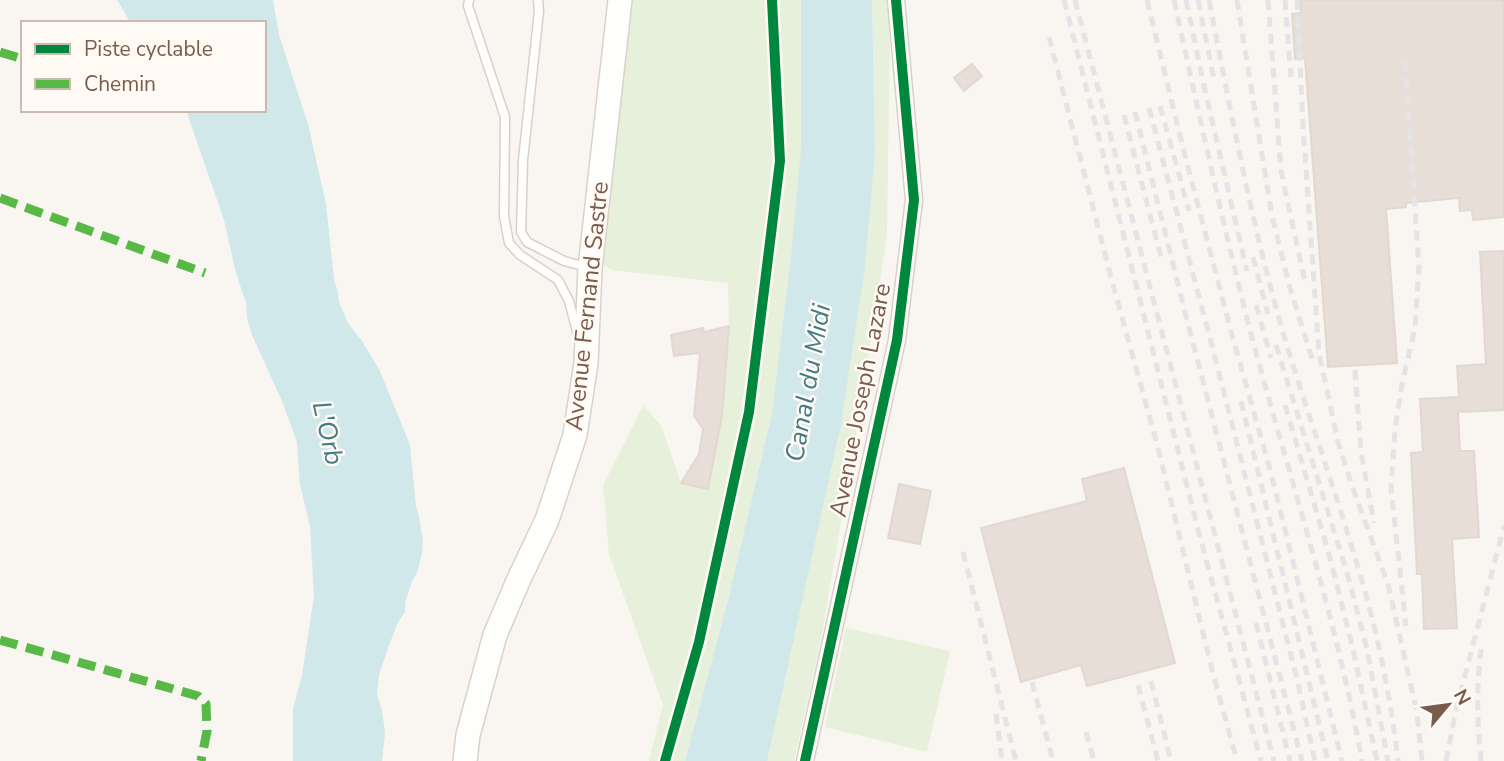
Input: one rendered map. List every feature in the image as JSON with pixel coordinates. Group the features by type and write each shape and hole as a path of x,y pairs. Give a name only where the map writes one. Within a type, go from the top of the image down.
{"main road":[{"name":"Avenue Fernand Sastre","path":"465,761 468,736 495,635 547,520 575,435 586,363 590,268 620,0"}],"street":[{"name":"Avenue Joseph Lazare","path":"805,761 897,340 914,200 896,0"}],"lane":[{"path":"469,0 468,6 505,117 503,216 509,243 520,255 558,280 569,300 586,363"},
{"path":"538,0 523,160 521,232 527,242 564,261 590,268"}],"green space":[{"path":"620,0 801,0 801,147 772,413 728,600 685,761 649,761 663,705 609,554 603,485 643,406 661,425 681,483 708,488 723,399 729,326 728,283 611,270 591,256"},
{"path":"872,0 889,0 887,235 821,640 794,761 765,761 875,151"},
{"path":"846,628 950,651 927,752 825,727"}],"water":[{"name":"L'Orb","path":"117,0 273,0 279,35 308,124 326,204 339,302 348,323 380,371 410,445 416,506 423,541 422,553 405,603 405,612 398,622 379,675 377,695 385,733 382,761 293,761 293,709 302,675 314,596 310,526 300,485 297,442 252,335 224,220 187,112 266,112 266,21 130,21"},
{"name":"Canal du Midi","path":"801,0 872,0 875,151 865,267 841,424 767,761 685,761 728,600 772,413 801,147"}],"building":[{"path":"1300,0 1504,0 1504,217 1473,220 1472,210 1460,211 1459,198 1406,203 1406,207 1386,209 1397,363 1328,367 1305,58 1295,59 1292,14 1301,13"},
{"path":"972,64 982,76 964,91 954,78"},
{"path":"1504,251 1504,410 1458,412 1460,451 1474,451 1479,537 1452,539 1457,628 1424,629 1422,574 1417,574 1411,453 1423,452 1420,399 1459,397 1457,366 1486,364 1480,252"},
{"path":"729,326 722,415 708,489 681,483 699,454 703,429 694,416 700,353 674,356 671,335"},
{"path":"1124,468 1175,663 1087,686 1081,665 1021,682 981,528 1087,501 1082,479"},
{"path":"899,484 931,491 920,544 888,538"}],"railway":[{"path":"1064,0 1200,537 1261,761"},
{"path":"1075,0 1274,761"},
{"path":"1147,0 1184,152 1271,473 1342,761"},
{"path":"1174,0 1240,289 1339,652 1362,761"},
{"path":"1186,0 1247,271"},
{"path":"1198,0 1214,79"},
{"path":"1209,0 1262,253 1284,336 1369,605 1386,682 1398,761"},
{"path":"1237,0 1272,216 1290,288 1314,365"},
{"path":"1268,0 1281,171 1305,282"},
{"path":"1285,0 1291,77"},
{"path":"1297,0 1319,353 1338,442 1388,584 1417,713 1422,761"},
{"path":"1049,37 1157,444 1237,761"},
{"path":"1405,61 1419,267 1415,328 1395,429 1391,488 1406,626"},
{"path":"1160,106 1189,211"},
{"path":"1149,108 1297,679 1315,761"},
{"path":"1135,112 1302,761"},
{"path":"1124,115 1161,257"},
{"path":"1253,257 1268,314"},
{"path":"1256,305 1271,358"},
{"path":"1276,345 1348,576 1367,649 1388,761"},
{"path":"1355,370 1361,452 1374,523"},
{"path":"1241,401 1328,761"},
{"path":"1285,405 1329,554 1377,761"},
{"path":"1446,761 1456,710 1504,526"},
{"path":"963,552 1016,761"},
{"path":"1256,623 1290,761"},
{"path":"1481,761 1478,702 1482,643"},
{"path":"1151,681 1171,761"},
{"path":"1032,682 1053,761"},
{"path":"1138,685 1158,761"},
{"path":"996,714 1002,761"},
{"path":"1086,732 1094,761"}],"marked path":[{"path":"0,52 21,58"},
{"path":"0,198 205,273"},
{"path":"0,640 198,696 206,704 207,731 201,761"}],"cycle path":[{"path":"665,761 699,642 749,412 780,161 772,0"},
{"path":"805,761 897,340 914,200 896,0"}]}
